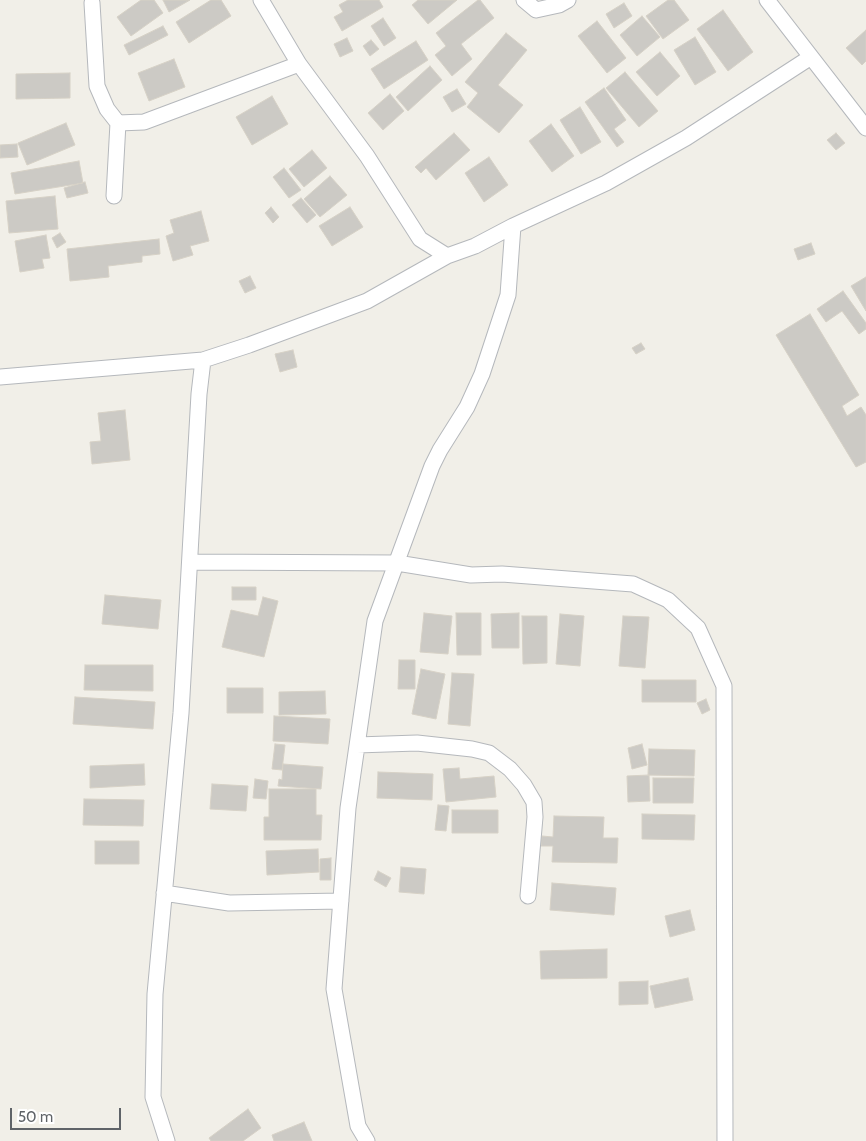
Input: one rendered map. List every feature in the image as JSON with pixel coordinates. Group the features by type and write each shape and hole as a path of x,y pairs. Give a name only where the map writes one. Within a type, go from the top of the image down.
{"street":[{"path":"261,0 299,64 367,156 420,239 447,256"},
{"path":"524,0 536,10 559,5 568,0"},
{"path":"767,0 866,128"},
{"path":"92,2 97,86 107,109 118,123 114,196"},
{"path":"0,377 203,360 367,301 447,256 475,246 513,226 606,183 686,138 811,57"},
{"path":"118,123 144,122 299,64"},
{"path":"367,1141 358,1126 334,989 348,808 375,621 440,450 467,407 482,374 508,295 513,226"},
{"path":"167,1141 154,1097 155,994 181,713 199,394 203,360"},
{"path":"190,562 397,563 471,575 502,574 633,584 668,600 698,628 724,686 725,1141"},
{"path":"357,745 417,743 472,749 489,754 510,769 524,784 534,802 535,817 528,896"},
{"path":"164,893 229,903 341,901"}],"building":[{"path":"141,0 154,0 163,13 131,36 117,17"},
{"path":"163,0 190,0 169,12"},
{"path":"211,0 221,0 231,16 189,43 176,22"},
{"path":"348,0 379,0 383,7 342,31 334,17 343,12 339,5"},
{"path":"418,0 457,0 428,24 412,5"},
{"path":"478,0 494,18 461,44 472,59 452,76 435,55 446,46 436,33"},
{"path":"668,0 674,0 689,20 663,39 646,16"},
{"path":"624,3 632,16 614,28 606,14"},
{"path":"723,10 753,52 728,71 697,29"},
{"path":"642,16 660,37 637,56 620,35"},
{"path":"383,18 396,38 384,46 371,26"},
{"path":"597,21 626,58 607,73 578,36"},
{"path":"163,26 168,35 129,55 124,45"},
{"path":"866,30 866,61 862,65 846,48"},
{"path":"506,33 527,50 498,85 523,105 499,133 467,107 478,93 465,82"},
{"path":"695,37 716,72 695,85 674,50"},
{"path":"347,38 353,51 340,57 334,44"},
{"path":"371,40 379,49 370,56 363,46"},
{"path":"416,41 428,60 384,89 371,69"},
{"path":"660,52 680,76 657,96 636,72"},
{"path":"174,59 185,87 149,101 138,73"},
{"path":"430,66 442,80 408,111 396,97"},
{"path":"625,72 658,111 639,127 606,88"},
{"path":"70,73 70,98 16,99 16,74"},
{"path":"604,88 626,120 614,129 624,142 617,147 585,102"},
{"path":"457,89 466,104 452,112 443,97"},
{"path":"390,94 404,111 383,130 368,113"},
{"path":"272,96 288,124 252,145 236,117"},
{"path":"580,107 601,142 581,154 560,120"},
{"path":"66,123 75,145 27,165 18,143"},
{"path":"551,124 574,156 552,172 529,141"},
{"path":"454,133 470,150 436,180 426,168 421,173 415,167"},
{"path":"836,133 845,143 836,150 827,140"},
{"path":"17,144 18,157 0,158 0,145"},
{"path":"312,150 327,168 304,187 289,169"},
{"path":"489,157 508,185 484,202 465,173"},
{"path":"79,161 83,183 15,194 11,173"},
{"path":"284,168 301,190 289,198 273,177"},
{"path":"330,176 347,195 320,217 304,199"},
{"path":"85,182 88,193 67,198 64,188"},
{"path":"55,196 58,229 9,233 6,201"},
{"path":"301,198 316,215 307,223 292,205"},
{"path":"271,207 279,217 273,223 265,213"},
{"path":"350,207 363,227 332,246 319,226"},
{"path":"201,211 209,241 190,246 193,255 173,261 166,236 174,233 170,220"},
{"path":"60,233 66,242 57,248 52,238"},
{"path":"46,235 50,258 42,259 44,268 20,272 15,241"},
{"path":"159,239 160,254 142,256 142,262 108,266 109,277 70,281 67,249"},
{"path":"811,243 815,254 798,260 794,249"},
{"path":"250,276 256,288 245,293 239,281"},
{"path":"866,277 866,311 851,286"},
{"path":"843,291 866,323 866,329 859,334 842,311 826,322 817,309"},
{"path":"810,314 859,395 842,406 847,416 861,407 866,415 866,462 856,467 776,335"},
{"path":"641,343 645,349 636,354 632,348"},
{"path":"293,350 297,367 280,372 275,354"},
{"path":"125,410 130,460 92,464 90,442 101,441 98,413"},
{"path":"232,587 256,587 256,600 232,600"},
{"path":"105,595 161,600 158,629 102,624"},
{"path":"263,597 278,601 264,657 222,647 231,610 258,616"},
{"path":"424,613 452,616 448,654 420,652"},
{"path":"456,613 481,613 481,655 457,655"},
{"path":"519,613 519,648 492,648 491,614"},
{"path":"560,614 584,616 580,666 556,664"},
{"path":"522,616 547,616 547,663 523,664"},
{"path":"623,616 649,617 645,668 619,666"},
{"path":"399,660 415,660 415,689 398,689"},
{"path":"85,665 153,665 153,691 84,690"},
{"path":"421,669 445,674 436,719 412,714"},
{"path":"452,673 474,674 470,726 448,724"},
{"path":"642,680 696,680 696,702 642,702"},
{"path":"227,688 263,688 263,713 227,713"},
{"path":"325,691 326,714 279,715 279,692"},
{"path":"75,697 155,702 153,729 73,724"},
{"path":"706,699 710,710 702,714 697,703"},
{"path":"274,716 330,719 328,744 273,741"},
{"path":"275,744 285,745 282,770 272,769"},
{"path":"642,744 647,765 632,769 628,748"},
{"path":"649,749 695,750 694,776 648,775"},
{"path":"144,764 145,785 90,788 90,766"},
{"path":"283,764 323,767 321,789 278,786 279,779 282,780"},
{"path":"459,768 460,779 494,776 496,797 446,802 443,769"},
{"path":"378,772 433,774 432,800 377,798"},
{"path":"649,775 650,801 628,802 627,776"},
{"path":"653,778 694,778 693,803 653,803"},
{"path":"255,779 268,781 266,799 253,798"},
{"path":"212,784 248,786 246,811 210,809"},
{"path":"269,789 316,789 316,815 322,815 321,840 264,840 264,817 269,817"},
{"path":"84,799 144,800 143,826 83,825"},
{"path":"438,805 449,806 446,831 435,830"},
{"path":"452,810 498,810 498,833 452,833"},
{"path":"642,814 695,815 694,840 642,839"},
{"path":"554,816 604,817 603,838 618,838 617,863 552,862 553,846 541,846 542,836 553,837"},
{"path":"95,841 139,841 139,864 95,864"},
{"path":"318,849 319,872 267,875 266,851"},
{"path":"331,858 331,880 320,880 320,859"},
{"path":"401,867 426,869 424,894 399,892"},
{"path":"378,871 391,878 386,887 374,880"},
{"path":"552,883 616,888 614,915 550,910"},
{"path":"690,910 695,930 670,937 665,916"},
{"path":"607,949 607,978 541,979 540,951"},
{"path":"688,978 693,1000 655,1008 650,986"},
{"path":"648,981 648,1004 619,1005 619,982"},
{"path":"248,1109 261,1128 243,1141 211,1141 209,1138"},
{"path":"304,1122 312,1141 274,1141 272,1135"}]}
